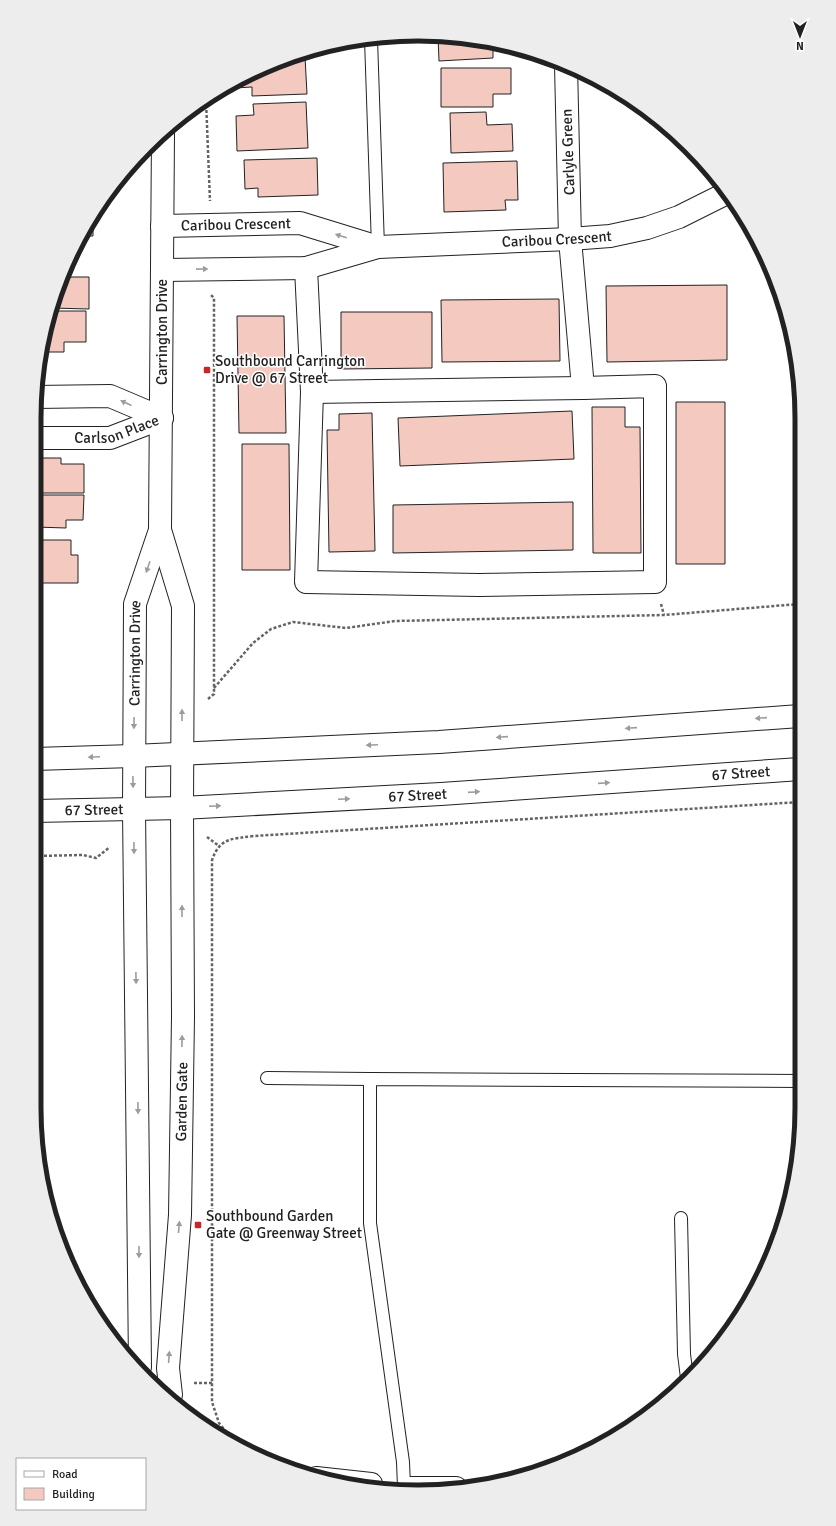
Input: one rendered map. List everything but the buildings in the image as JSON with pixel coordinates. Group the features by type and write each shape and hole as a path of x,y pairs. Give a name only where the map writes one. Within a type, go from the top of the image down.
{"street":[{"name":"Carlyle Green","path":"566,72 570,239 583,388"},
{"name":"Carrington Drive","path":"134,809 133,756 135,604 160,530 163,270 162,141"},
{"name":"Caribou Crescent","path":"163,270 306,268 378,248 610,236 647,228 679,217 709,204 722,196"},
{"name":"Caribou Crescent","path":"162,226 300,223 378,248"},
{"path":"306,268 312,392 306,582 479,585 654,582 654,386 312,392"},
{"name":"Carlson Place","path":"42,397 110,396 162,418"},
{"name":"Carlson Place","path":"41,438 110,438 162,418"},
{"name":"Carrington Drive","path":"160,530 183,606 182,754"},
{"path":"41,759 439,742 795,716"},
{"name":"Garden Gate","path":"171,1392 169,1354 180,1215 183,1017 182,754"},
{"name":"67 Street","path":"41,811 182,808 441,794 795,769"},
{"path":"134,809 140,1363"}],"lane":[{"path":"370,44 378,248"},
{"path":"267,1078 795,1081"},
{"path":"370,1079 370,1223 404,1462 404,1484"},
{"path":"682,1218 684,1354 686,1373"}],"path":[{"path":"206,107 210,201 208,205"},
{"path":"207,290 214,298 214,694 208,698"},
{"path":"214,688 253,643 271,629 293,622 346,628 395,621 664,615 795,604"},
{"path":"227,1433 219,1423 212,1402 212,860 215,851 219,846 227,840 254,836 795,802"},
{"path":"212,840 219,846"},
{"path":"41,856 83,855 96,858 100,854"}],"place":[{"name":"Southbound Carrington Drive @ 67 Street","path":"207,370"},
{"name":"Southbound Garden Gate @ Greenway Street","path":"198,1225"}]}
